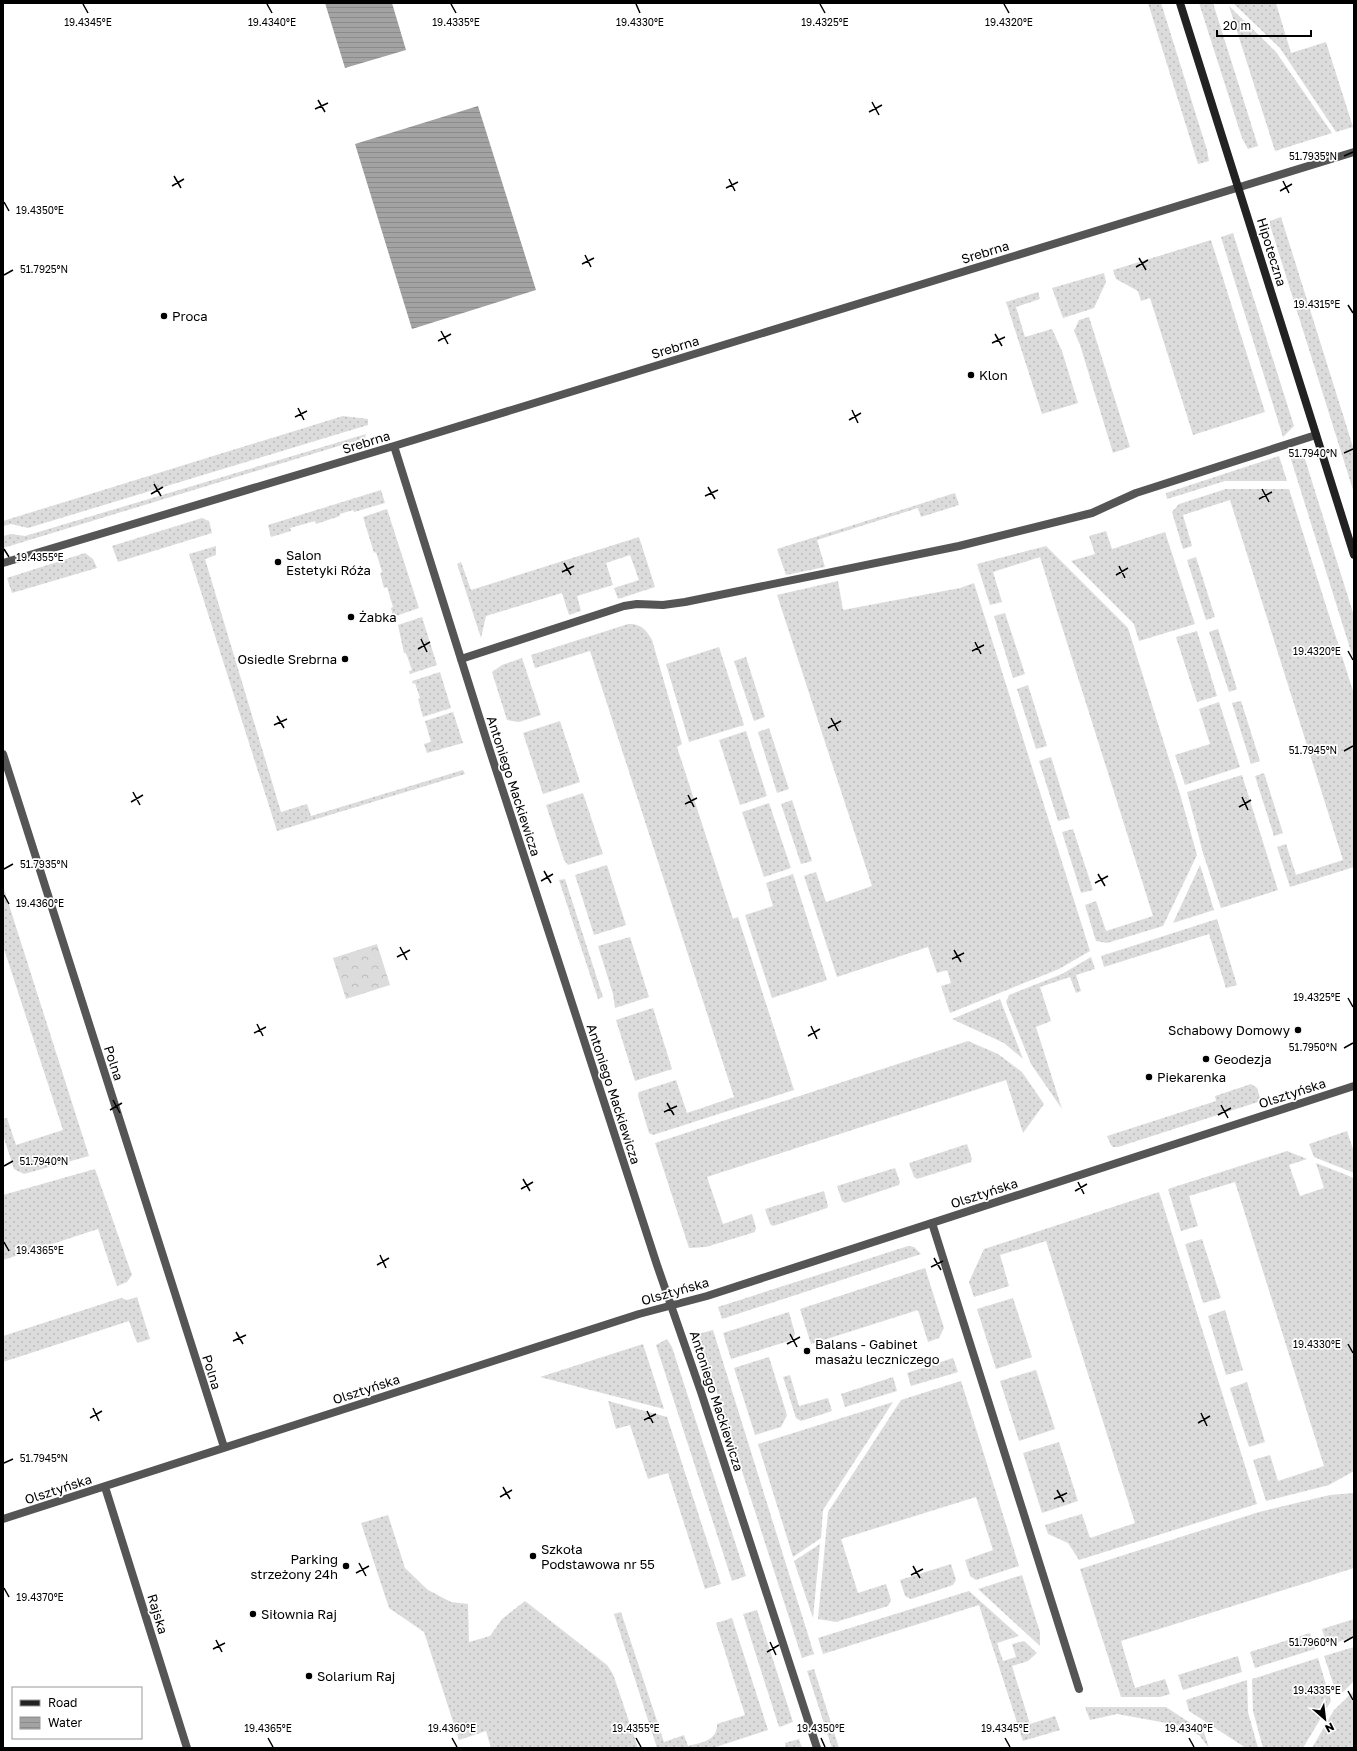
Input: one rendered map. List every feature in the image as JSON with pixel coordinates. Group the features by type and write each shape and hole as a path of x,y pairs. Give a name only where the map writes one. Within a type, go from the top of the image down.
{"street":[{"name":"Hipoteczna","path":"1180,3 1354,554"},
{"name":"Srebrna","path":"3,563 394,446 1354,152"},
{"path":"461,659 630,605 663,605 685,602 959,546 1092,513 1136,493 1316,435"},
{"name":"Antoniego Mackiewicza","path":"394,446 461,659 657,1265 672,1305 817,1748"},
{"name":"Polna","path":"3,754 224,1448"},
{"name":"Olsztyńska","path":"3,1519 639,1314 707,1296 1354,1086"},
{"path":"932,1222 1079,1689"},
{"name":"Rajska","path":"105,1486 187,1748"}],"green space":[{"path":"1148,3 1161,3 1207,150 1209,161 1198,164"},
{"path":"1199,3 1213,3 1258,146 1248,149 1242,138"},
{"path":"1233,3 1276,3 1291,53 1326,42 1353,127 1336,132 1280,48"},
{"path":"1229,6 1276,52 1332,133 1275,151"},
{"path":"1281,217 1354,450 1354,493 1270,225 1270,221"},
{"path":"1233,233 1294,426 1283,437 1221,237"},
{"path":"1211,240 1265,412 1193,435 1150,298 1141,301 1138,291 1116,279 1113,270"},
{"path":"1104,273 1106,282 1094,308 1063,318 1052,288"},
{"path":"1038,292 1040,299 1016,307 1025,337 1052,329 1062,351 1078,403 1042,414 1006,302"},
{"path":"1089,317 1130,447 1113,453 1080,345 1074,331 1079,320"},
{"path":"343,416 368,419 368,425 28,528 11,524 3,526 3,521"},
{"path":"366,434 365,438 3,548 3,536 11,534 25,536"},
{"path":"1289,453 1304,456 1354,616 1354,661"},
{"path":"1279,456 1287,481 1225,481 1167,499 1166,493"},
{"path":"1226,489 1289,489 1354,694 1354,867 1290,887 1277,847 1286,844 1296,875 1343,860 1230,500 1183,515 1192,546 1183,549 1172,512 1179,504"},
{"path":"381,490 385,503 354,512 353,510 316,524 315,521 290,528 291,531 271,537 268,525"},
{"path":"955,493 959,505 921,517 918,508 817,540 825,567 786,575 777,549"},
{"path":"387,509 419,608 393,617 391,608 393,607 387,587 384,588 380,573 382,572 376,552 374,553 363,517"},
{"path":"202,518 209,521 212,533 118,562 112,546"},
{"path":"1106,531 1112,549 1165,532 1195,624 1139,641 1134,624 1071,561 1095,554 1089,536"},
{"path":"639,537 655,587 618,599 614,588 639,580 630,555 606,563 613,585 577,596 581,611 569,615 562,593 486,616 481,638 457,564 461,562 471,590"},
{"path":"216,546 216,555 205,559 281,812 307,804 311,816 463,770 465,774 277,831 189,554"},
{"path":"1046,546 1128,628 1180,794 1197,855 1163,926 1107,943 1096,941 1085,905 1096,901 1106,931 1153,916 1040,557 993,572 1002,602 990,605 977,564"},
{"path":"85,553 93,559 97,568 12,593 7,578"},
{"path":"1196,557 1215,617 1206,620 1187,560"},
{"path":"838,581 843,610 960,588 974,583 1090,951 1059,969 950,1013 941,986 951,983 947,970 937,973 928,947 837,977 804,876 816,872 826,902 872,886 777,595"},
{"path":"1005,613 1025,674 1013,678 994,616"},
{"path":"422,617 437,665 410,674 409,671 412,670 406,653 404,653 398,625"},
{"path":"628,624 643,628 652,640 682,744 677,747 733,919 738,917 794,1090 653,1135 649,1133 638,1096 639,1092 676,1080 687,1113 734,1097 590,651 535,668 531,655"},
{"path":"1218,629 1237,689 1229,692 1209,632"},
{"path":"1197,631 1217,696 1197,702 1176,637"},
{"path":"719,647 744,725 689,742 666,664"},
{"path":"746,657 765,717 754,721 734,661"},
{"path":"522,658 541,715 519,722 507,720 492,672 502,665"},
{"path":"440,672 451,708 423,717 418,699 420,698 415,683 413,684 412,681"},
{"path":"1028,685 1047,746 1036,749 1017,689"},
{"path":"1241,701 1260,761 1251,764 1232,703"},
{"path":"1219,702 1240,767 1185,785 1175,755 1210,744 1199,709"},
{"path":"453,712 463,743 427,753 424,744 431,742 425,721"},
{"path":"560,721 580,782 543,794 523,733"},
{"path":"769,728 789,789 777,793 758,732"},
{"path":"746,731 767,796 740,805 719,740"},
{"path":"1051,757 1070,818 1058,821 1039,761"},
{"path":"1264,773 1283,833 1274,836 1255,776"},
{"path":"1242,775 1278,890 1221,908 1203,853 1187,792"},
{"path":"583,793 603,854 568,865 564,860 546,805"},
{"path":"792,800 812,861 801,864 781,804"},
{"path":"769,803 791,868 764,877 742,812"},
{"path":"1073,829 1093,890 1081,893 1062,832"},
{"path":"607,865 626,925 594,935 575,875"},
{"path":"1200,865 1214,910 1173,923"},
{"path":"793,874 827,980 772,998 745,915 773,906 766,883"},
{"path":"565,879 603,997 598,999 559,880"},
{"path":"3,886 89,1156 24,1174 14,1169 3,1135 3,1119 7,1118 16,1145 63,1130 3,946"},
{"path":"1217,919 1237,985 1226,988 1209,934 1104,967 1101,956"},
{"path":"630,937 649,997 615,1008 613,994 598,946"},
{"path":"377,944 390,985 346,999 333,958"},
{"path":"1091,957 1095,969 1076,975 1081,991 1076,993 1070,977 1040,987 1051,1021 1036,1027 1062,1109 1031,1064 1006,1002 1009,995 1062,974"},
{"path":"1000,999 1023,1059 1004,1043 952,1019"},
{"path":"653,1008 672,1069 635,1081 616,1020"},
{"path":"968,1041 998,1054 1022,1072 1044,1104 1023,1133 1006,1080 707,1177 723,1224 752,1214 756,1228 755,1232 706,1247 689,1248 655,1143"},
{"path":"1251,1084 1257,1088 1261,1101 1118,1147 1113,1147 1111,1145 1107,1136 1216,1101 1215,1096"},
{"path":"1347,1131 1354,1152 1354,1173 1314,1157 1309,1144"},
{"path":"967,1144 972,1159 971,1162 917,1179 914,1177 909,1163"},
{"path":"1287,1151 1307,1159 1289,1165 1300,1196 1324,1188 1316,1163 1354,1178 1354,1471 1329,1485 1266,1501 1253,1460 1270,1455 1278,1481 1324,1466 1235,1182 1189,1196 1198,1226 1181,1231 1168,1189"},
{"path":"895,1168 900,1182 899,1185 845,1203 842,1201 837,1186"},
{"path":"95,1169 132,1275 127,1282 117,1286 98,1229 3,1260 3,1195"},
{"path":"824,1191 828,1206 827,1208 773,1226 770,1224 765,1209"},
{"path":"1159,1192 1257,1504 1079,1560 1068,1543 1048,1534 1045,1525 1082,1514 1090,1538 1135,1523 1046,1241 1000,1255 1009,1286 974,1297 969,1282 984,1249"},
{"path":"1202,1239 1221,1298 1203,1303 1185,1244"},
{"path":"908,1246 914,1247 921,1254 722,1319 718,1307"},
{"path":"925,1268 944,1328 939,1338 928,1342 918,1310 811,1344 800,1309"},
{"path":"137,1297 150,1339 137,1343 129,1321 3,1362 3,1336 121,1298 127,1300"},
{"path":"1013,1298 1032,1357 996,1369 977,1309"},
{"path":"1225,1310 1243,1370 1226,1375 1208,1316"},
{"path":"789,1312 795,1334 792,1340 731,1359 723,1333"},
{"path":"713,1330 814,1654 802,1658 698,1334"},
{"path":"667,1339 672,1347 746,1576 732,1581 656,1345"},
{"path":"643,1344 664,1409 540,1377"},
{"path":"769,1357 787,1415 781,1427 755,1435 734,1368"},
{"path":"953,1358 958,1372 911,1386 907,1373"},
{"path":"1036,1370 1055,1429 1019,1441 1000,1381"},
{"path":"790,1375 799,1406 828,1398 832,1411 801,1421 796,1418 783,1377"},
{"path":"893,1377 897,1391 845,1407 841,1394"},
{"path":"961,1381 1019,1566 976,1580 970,1576 965,1560 993,1550 976,1497 841,1539 858,1593 886,1584 891,1600 888,1606 836,1622 818,1619 828,1512 901,1400"},
{"path":"1247,1382 1265,1442 1249,1447 1230,1388"},
{"path":"608,1401 667,1417 721,1584 705,1589 668,1473 648,1479 630,1425 616,1429"},
{"path":"893,1402 823,1510 821,1538 793,1557 758,1444"},
{"path":"1059,1442 1078,1501 1042,1513 1023,1453"},
{"path":"1354,1493 1354,1568 1121,1641 1135,1688 1165,1679 1170,1694 1160,1697 1121,1697 1080,1569 1259,1512 1330,1495"},
{"path":"388,1515 405,1568 428,1590 451,1602 468,1604 469,1642 490,1636 502,1619 525,1601 607,1665 613,1674 638,1748 491,1748 486,1731 459,1740 424,1632 389,1608 361,1523"},
{"path":"820,1544 813,1618 794,1561"},
{"path":"951,1564 956,1580 953,1585 911,1599 905,1596 900,1580"},
{"path":"1022,1575 1040,1632 1040,1646 978,1589"},
{"path":"969,1591 1019,1636 997,1643 1003,1661 1016,1657 1012,1644 1024,1641 1037,1653 1028,1661 1012,1666 1030,1724 1055,1716 1060,1730 1023,1741 979,1605 823,1654 818,1638"},
{"path":"757,1610 793,1722 779,1727 743,1614"},
{"path":"621,1612 664,1742 684,1735 688,1746 703,1742 715,1734 717,1724 745,1715 716,1623 732,1618 768,1730 713,1748 657,1748 614,1614"},
{"path":"1354,1619 1354,1637 1327,1645 1322,1629"},
{"path":"1310,1633 1315,1649 1255,1668 1250,1652"},
{"path":"1354,1647 1354,1681 1343,1692 1335,1689 1324,1656"},
{"path":"1238,1656 1242,1672 1183,1690 1178,1675"},
{"path":"1318,1658 1331,1701 1303,1748 1263,1748 1253,1711 1252,1679"},
{"path":"814,1669 839,1748 832,1748 807,1671"},
{"path":"1247,1680 1248,1712 1258,1748 1246,1748 1189,1711 1186,1700"},
{"path":"1354,1691 1354,1748 1312,1748 1334,1710"},
{"path":"1085,1707 1166,1707 1204,1732 1209,1748 1199,1735 1183,1727 1117,1714 1090,1720"},
{"path":"799,1739 802,1748 786,1748 785,1743"}],"water":[{"path":"325,3 392,3 406,50 345,68"},
{"path":"478,106 536,290 412,329 355,144"}],"place":[{"name":"Proca","path":"164,316"},
{"name":"Klon","path":"971,375"},
{"name":"Salon Estetyki Róża","path":"278,562"},
{"name":"Żabka","path":"351,617"},
{"name":"Osiedle Srebrna","path":"345,659"},
{"name":"Schabowy Domowy","path":"1298,1030"},
{"name":"Geodezja","path":"1206,1059"},
{"name":"Piekarenka","path":"1149,1077"},
{"name":"Balans - Gabinet masażu leczniczego","path":"807,1351"},
{"name":"Szkoła Podstawowa nr 55","path":"533,1556"},
{"name":"Parking strzeżony 24h","path":"346,1566"},
{"name":"Siłownia Raj","path":"253,1614"},
{"name":"Solarium Raj","path":"309,1676"}]}
